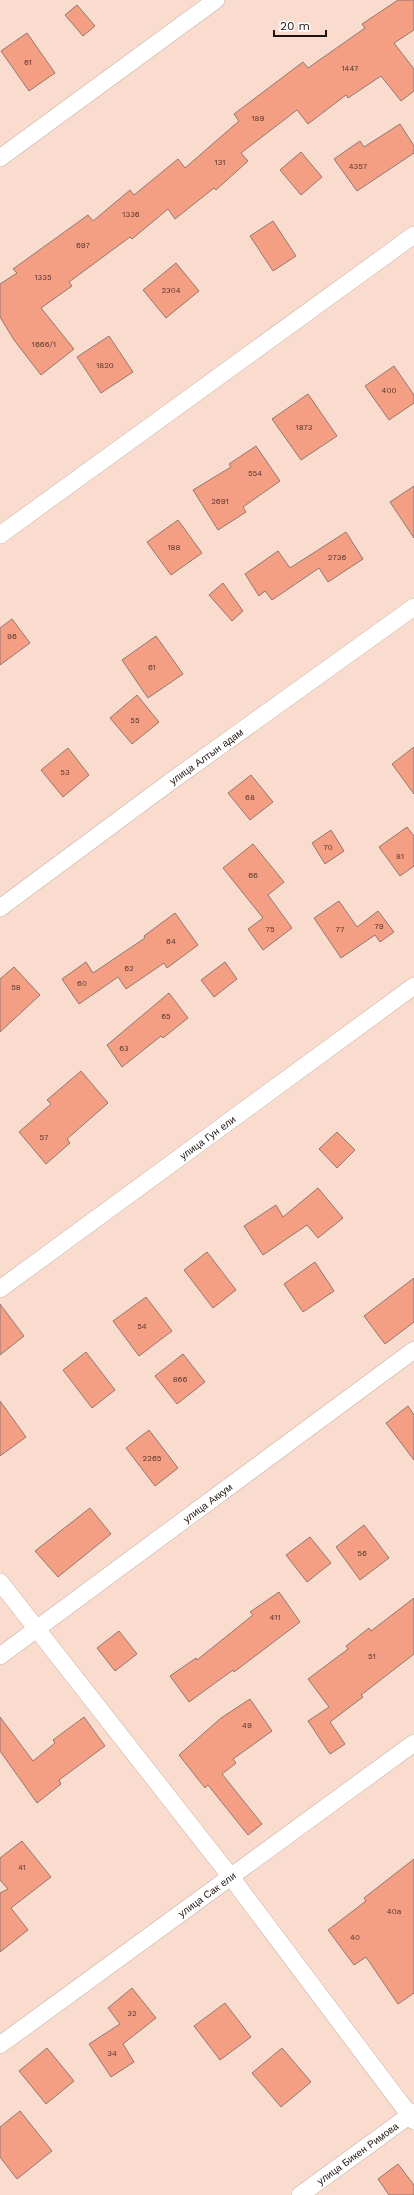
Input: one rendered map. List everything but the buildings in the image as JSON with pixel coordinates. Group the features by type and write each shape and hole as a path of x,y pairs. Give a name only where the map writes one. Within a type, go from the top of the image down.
{"street":[{"path":"0,158 216,0"},
{"path":"0,535 414,235"},
{"name":"улица Алтын адам","path":"0,908 170,782 414,607"},
{"name":"улица Гун ели","path":"0,1289 414,986"},
{"name":"улица Аккум","path":"0,1656 414,1350"},
{"path":"0,1582 38,1628 231,1877 412,2116"},
{"name":"улица Сак ели","path":"0,2045 414,1742"},
{"name":"улица Бикен Римова","path":"300,2195 412,2116"}]}
